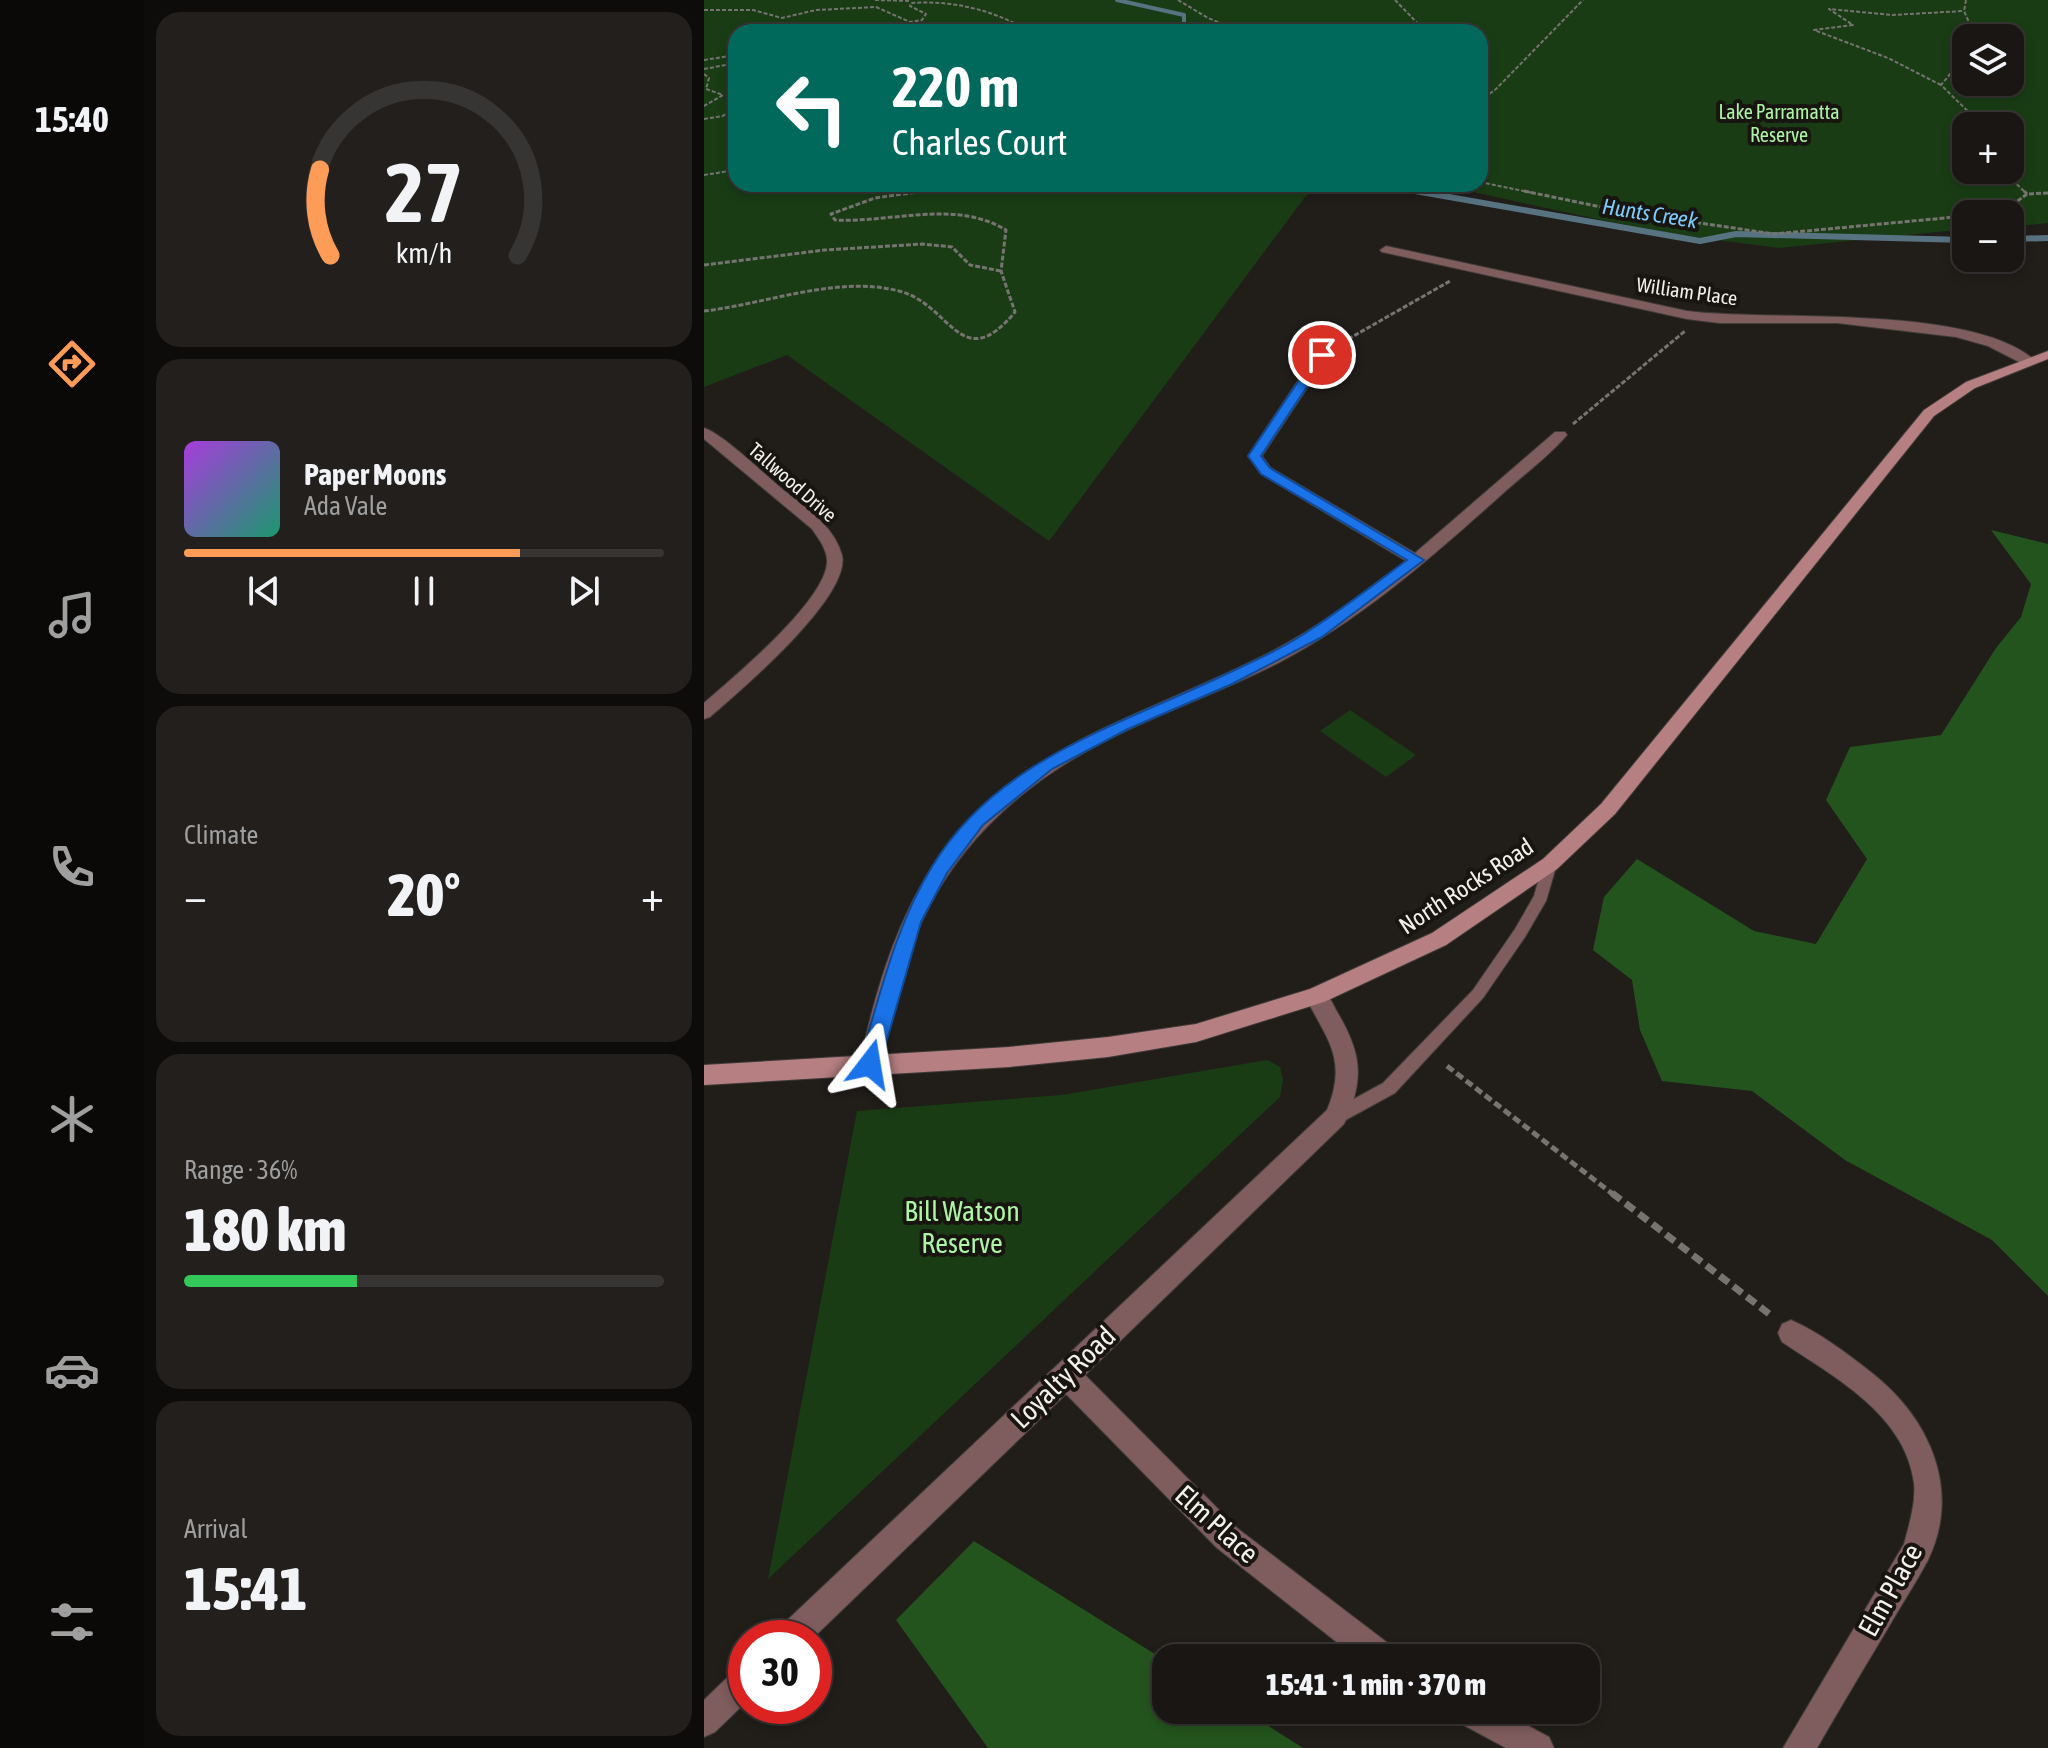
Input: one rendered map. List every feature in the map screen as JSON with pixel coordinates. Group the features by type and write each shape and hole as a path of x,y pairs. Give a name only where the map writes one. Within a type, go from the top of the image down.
{"main road":[{"name":"North Rocks Road","path":"704,1075 1009,1057 1108,1047 1196,1033 1316,996 1439,939 1550,864 1608,809 1929,413 1956,391 2048,355"}],"street":[{"name":"William Place","path":"1386,250 1701,317 1837,319 1957,333 1993,343 2030,362"},
{"path":"1322,355 1255,456 1266,471 1416,560"},
{"name":"Tallwood Drive","path":"704,432 818,526 828,539 835,564 833,577 806,615 704,713"},
{"path":"870,1064 911,921 940,868 977,821 1046,765 1122,725 1227,681 1316,634 1416,560 1560,435"},
{"name":"Loyalty Road","path":"810,1620 1336,1117 1347,1093 1349,1067 1343,1042 1316,996"},
{"name":"Elm Place","path":"1791,1333 1885,1398 1903,1420 1918,1448 1928,1483 1925,1517 1917,1550 1799,1748"},
{"name":"Elm Place","path":"1066,1375 1227,1538 1364,1644"},
{"path":"704,1721 728,1698"},
{"path":"1493,1724 1538,1748"}],"lane":[{"name":"Loyalty Road","path":"1336,1117 1389,1088 1478,994 1541,897 1550,864"}],"path":[{"path":"875,0 938,1 1006,17 1017,24"},
{"path":"1178,0 1223,24"},
{"path":"1395,0 1418,24"},
{"path":"1488,95 1583,0"},
{"path":"1958,0 1966,2 1964,11 1970,24"},
{"path":"916,2 910,6 921,8 926,14 916,22"},
{"path":"704,10 753,10 782,18 816,10 876,7 919,24"},
{"path":"1964,11 1892,15 1829,9 1853,25 1814,30 1888,58 1941,85 1969,112"},
{"path":"704,60 728,56"},
{"path":"704,106 723,95 706,89 709,78 704,72 714,65 728,64"},
{"path":"1941,85 1952,72"},
{"path":"704,119 723,116 728,111"},
{"path":"704,175 728,171"},
{"path":"1488,184 1625,212 1774,234 1952,217"},
{"path":"2016,184 2027,194 2048,193"},
{"path":"704,311 727,310 830,289 878,286 907,293 970,339 989,339 1004,328 1015,312 1001,271 1006,230 995,220 962,215 886,217 849,222 835,220 831,214 843,205 879,197 932,192"},
{"path":"2023,200 2027,194"},
{"path":"704,265 825,250 923,244 952,247 970,265 1001,271"},
{"path":"1322,355 1473,268"},
{"path":"1560,435 1701,317"},
{"path":"1447,1066 1744,1293 1791,1333"}],"green space":[{"name":"Lake Parramatta Reserve","path":"704,0 2048,0 2048,223 2024,226 2024,200 1952,200 1952,230 1779,248 1606,221 1473,192 1488,192 1488,24 728,24 728,192 1313,192 1305,197 1049,541 787,355 704,387"},
{"path":"1991,530 2048,544 2048,1296 1992,1240 1845,1160 1752,1091 1662,1081 1640,1030 1632,980 1593,950 1604,897 1637,859 1754,931 1816,944 1867,859 1826,800 1850,747 1941,735 1996,648 2021,617 2031,584"},
{"path":"1350,710 1416,755 1386,777 1320,731"},
{"name":"Bill Watson Reserve","path":"1267,1060 1280,1067 1283,1080 1280,1097 768,1579 857,1111 1062,1095"},
{"path":"974,1541 1152,1652 1152,1724 1265,1724 1303,1748 988,1748 896,1620"}],"waterway":[{"name":"Hunts Creek","path":"1117,0 1184,15 1184,24"},
{"name":"Hunts Creek","path":"1420,192 1425,193"},
{"name":"Hunts Creek","path":"1421,192 1700,241 1736,234 1952,240"},
{"name":"Hunts Creek","path":"2024,239 2048,238"}],"route":[{"path":"870,1064 911,921 940,868 977,821 1046,765 1122,725 1227,681 1316,634 1416,560 1266,471 1255,456 1322,355"}]}
